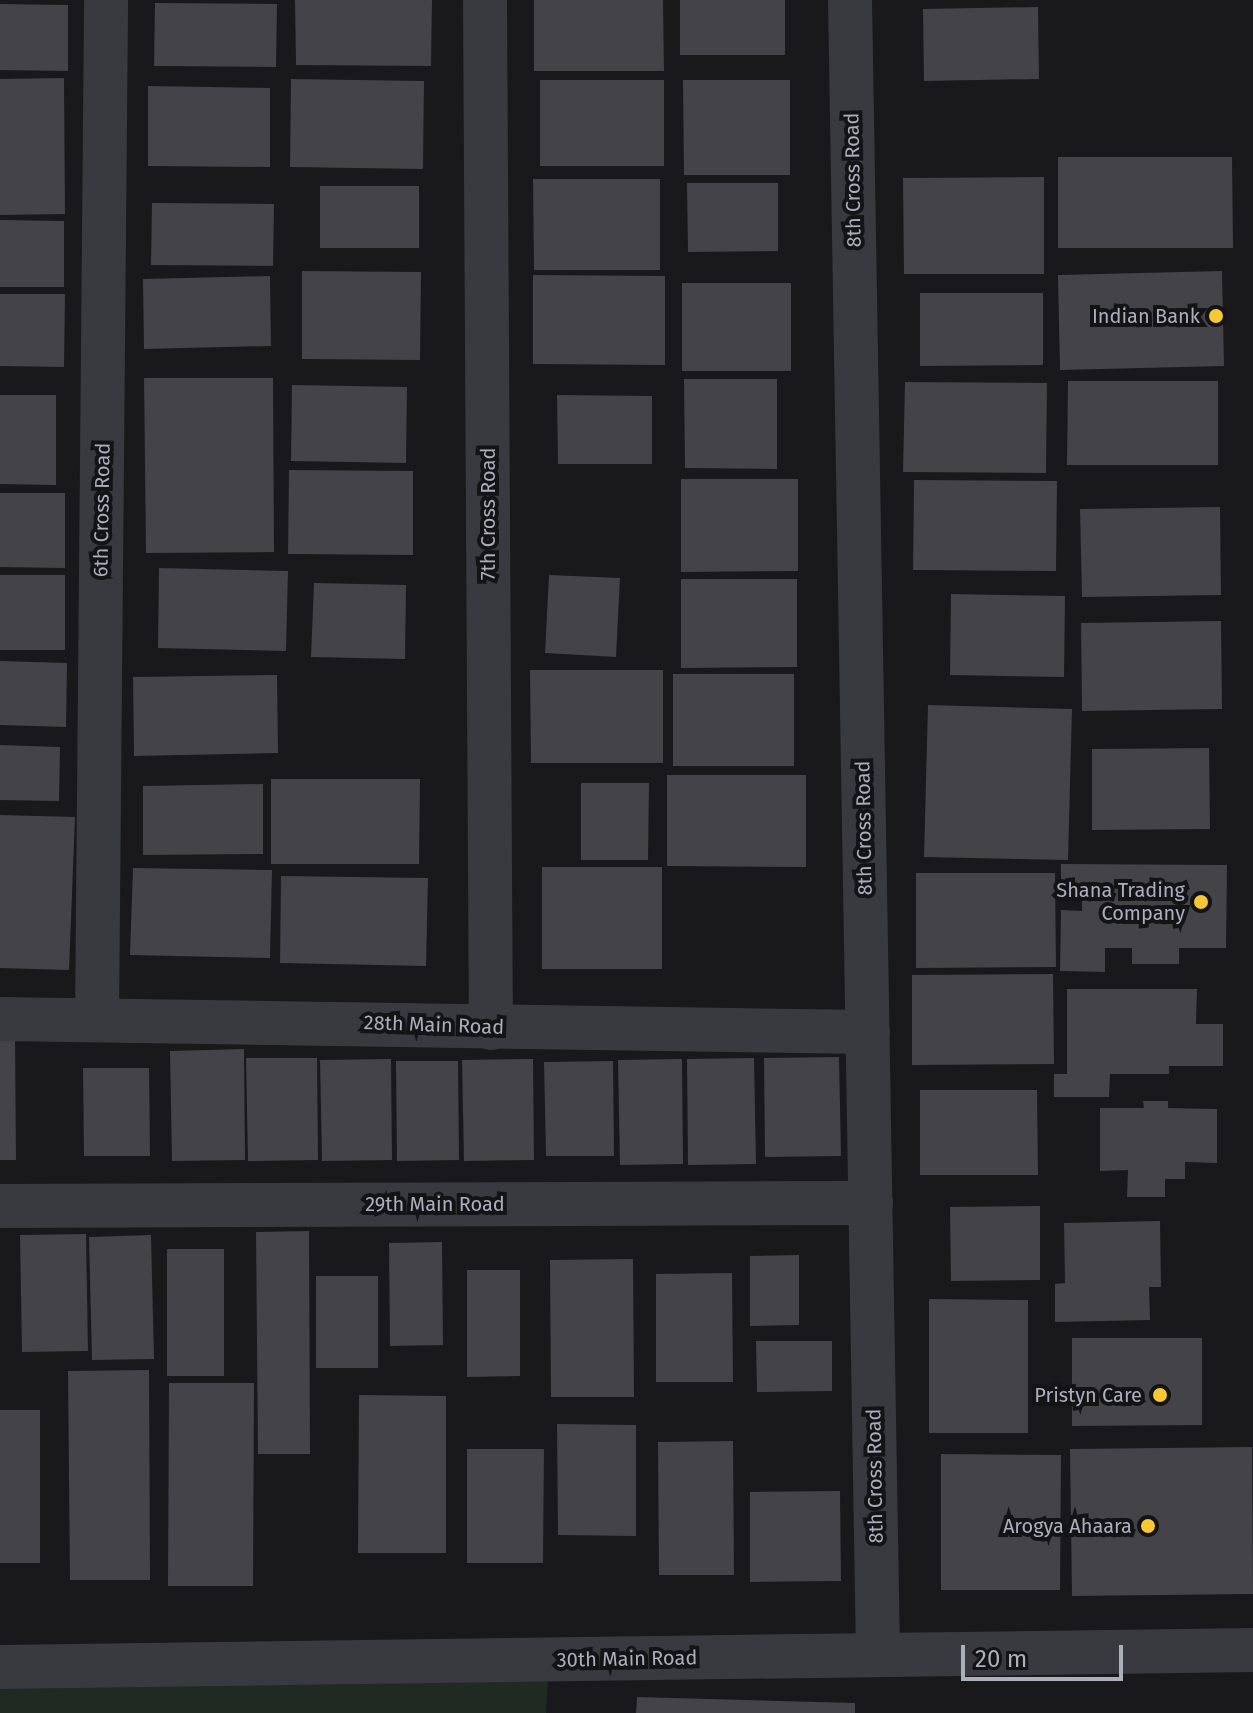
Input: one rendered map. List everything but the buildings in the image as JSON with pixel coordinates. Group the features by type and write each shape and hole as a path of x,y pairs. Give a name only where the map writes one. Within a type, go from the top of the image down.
{"street":[{"name":"6th Cross Road","path":"97,1020 106,0"},
{"name":"7th Cross Road","path":"485,0 491,1028"},
{"name":"8th Cross Road","path":"850,0 878,1655"},
{"name":"28th Main Road","path":"0,1019 868,1032"},
{"name":"29th Main Road","path":"0,1206 871,1203"},
{"name":"30th Main Road","path":"0,1667 1253,1650"}],"shaded area":[{"path":"548,1680 546,1713 0,1713 0,1687"}],"place":[{"name":"Indian Bank","path":"1216,316"},
{"name":"Shana Trading Company","path":"1201,902"},
{"name":"Pristyn Care","path":"1160,1395"},
{"name":"Arogya Ahaara","path":"1148,1526"}]}
